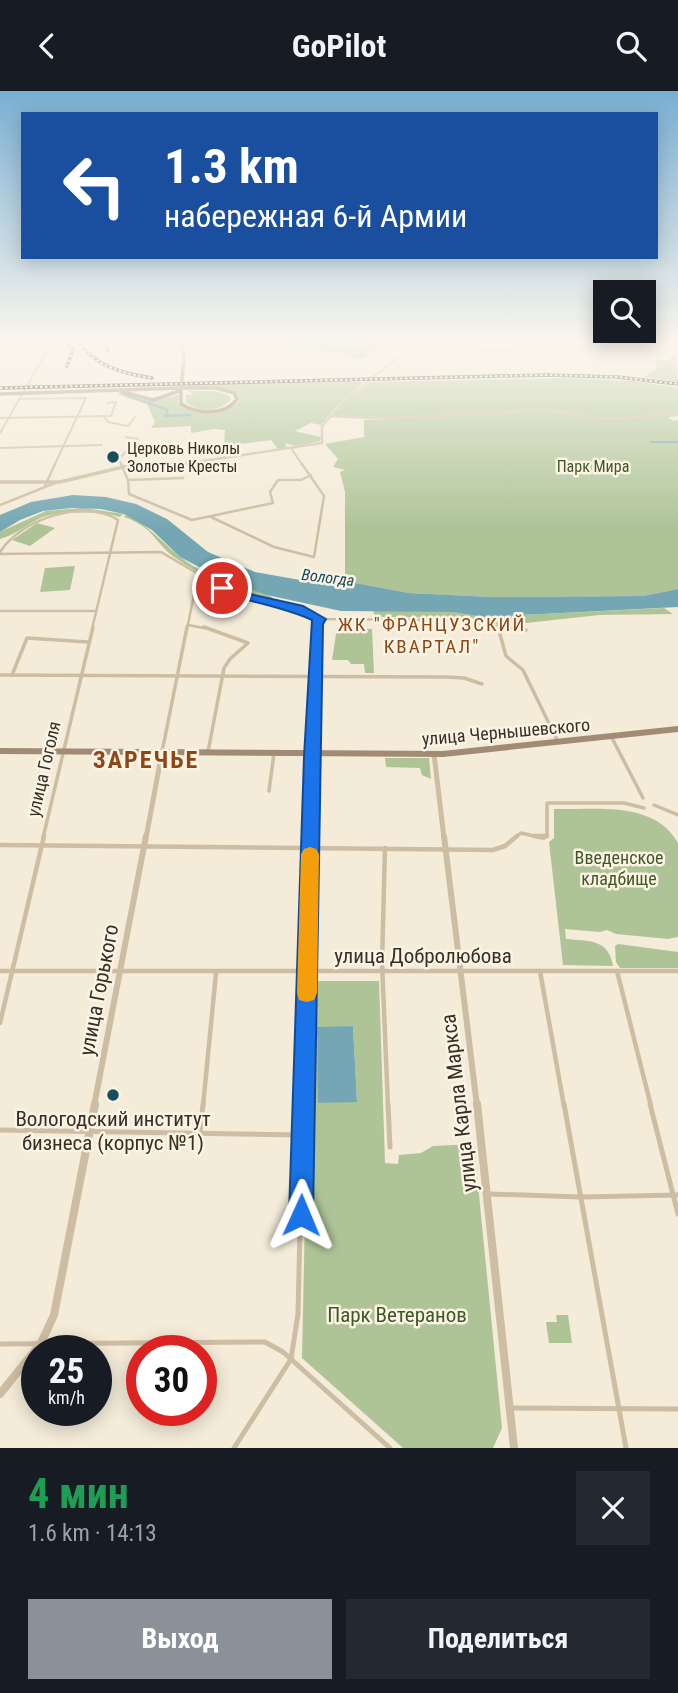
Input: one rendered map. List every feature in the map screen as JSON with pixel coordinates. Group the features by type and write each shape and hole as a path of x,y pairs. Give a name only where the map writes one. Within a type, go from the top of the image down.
{"main road":[{"path":"180,401 183,407 202,412 224,409 234,401"},
{"path":"185,401 186,405 201,410 221,408 231,401"},
{"name":"улица Чернышевского","path":"0,751 434,754 678,729"}],"street":[{"path":"0,433 18,401"},
{"path":"0,505 46,484 85,401"},
{"path":"0,482 46,484 120,467 178,464 322,443 323,426 342,401"},
{"path":"0,418 112,415 116,402 107,403"},
{"path":"331,416 374,418 498,414 534,409 608,419 678,414"},
{"path":"100,416 108,422 128,426 135,417"},
{"path":"126,437 138,439 120,457 120,467 128,480 127,491 192,520 272,503 270,492 278,480 302,479 311,475"},
{"path":"0,448 102,445"},
{"path":"195,447 218,448 225,458"},
{"path":"211,517 274,547 314,557 324,495 292,448"},
{"path":"128,480 183,478"},
{"name":"улица Гоголя","path":"0,553 9,540 46,517 101,513 116,517 118,522 0,1023"},
{"path":"0,553 167,554 202,578 239,594 299,609 319,619 440,619 526,630"},
{"name":"улица Горького","path":"45,1335 54,1315 177,674 197,585 202,578"},
{"path":"0,611 96,611"},
{"path":"234,1448 291,1359 298,1314 312,753 316,624 319,619"},
{"path":"188,625 204,627 248,643 239,654 229,660 222,674 208,752"},
{"path":"498,627 506,656 523,670 559,743"},
{"path":"12,675 26,639 88,642"},
{"path":"0,675 315,674 456,677 482,684"},
{"path":"611,736 643,798"},
{"path":"269,791 274,753"},
{"name":"улица Карла Маркса","path":"434,754 487,1193 514,1448"},
{"path":"0,845 498,849 521,832 545,837 548,835 547,803 625,803 644,808"},
{"path":"653,805 678,815"},
{"path":"385,848 384,972 390,1147"},
{"name":"улица Добролюбова","path":"0,971 678,971"},
{"path":"540,971 626,1448"},
{"path":"617,971 676,1195 678,1214"},
{"path":"200,1134 216,972"},
{"path":"0,1130 303,1135"},
{"path":"487,1193 581,1197 676,1195"},
{"path":"112,1343 265,1342 291,1359 390,1448"},
{"path":"0,1344 21,1343"},
{"name":"улица Горького","path":"0,1394 21,1368"},
{"path":"510,1408 678,1409"}],"green space":[{"path":"138,401 178,401 184,408 200,413 217,412 239,401 341,401 321,425 311,423 295,431 321,437 320,441 296,446 285,443 287,447 278,449 271,440 224,446 225,430 191,433 191,426 151,428 155,422 147,404"},
{"path":"229,401 216,409 197,408 186,402"},
{"name":"Парк Мира","path":"344,401 678,401 678,416 668,417 673,421 678,420 678,589 643,596 492,597 409,593 345,581 345,492 340,472 345,470 333,467 338,459 325,444 364,437 364,420 392,419 333,415"},
{"path":"84,508 124,514 119,517 93,513 50,515 0,539 0,532 46,511"},
{"path":"126,515 146,527 197,568 273,598 268,601 242,593 197,572 167,551 148,530 124,517"},
{"path":"37,523 55,528 30,546 12,540"},
{"path":"75,566 70,590 40,592 45,568"},
{"path":"664,608 673,614 599,615 526,623 505,620 500,626 479,618 375,617 373,610 452,612 484,617"},
{"path":"337,628 372,629 374,673 365,673 364,664 332,660"},
{"path":"385,758 429,758 431,779 422,775 420,768 386,767"},
{"name":"Введенское кладбище","path":"554,809 623,810 654,820 668,829 678,843 678,937 668,939 616,934 607,930 600,932 565,929 566,939 590,941 602,946 611,957 613,966 563,965 549,842 554,838"},
{"path":"618,944 678,952 678,968 620,968 616,962 615,946"},
{"name":"Парк Ветеранов","path":"310,981 379,981 385,1163 398,1164 399,1155 421,1153 433,1146 474,1144 502,1428 493,1448 403,1448 302,1358","holes":["353,1026 357,1101 319,1103 317,1028"]},
{"path":"556,1315 568,1315 572,1343 549,1343 546,1322 557,1322"}],"water":[{"path":"73,495 106,497 136,504 167,519 208,552 255,572 300,580 345,581 409,593 492,597 643,596 678,589 678,607 484,617 452,612 341,611 267,595 222,579 180,557 152,530 124,514 101,509 43,511 0,532 0,515 31,502"},
{"path":"353,1026 357,1102 318,1103 317,1027"}],"waterway":[{"path":"144,401 168,410 165,416 190,415"},
{"path":"651,442 678,442"}],"slow traffic":[{"path":"307,993 310,854"}],"place":[{"name":"Церковь Николы Золотые Кресты","path":"113,457"},
{"name":"Вологодский институт бизнеса (корпус №1)","path":"113,1095"}],"district":[{"name":"ЖК \"ФРАНЦУЗСКИЙ КВАРТАЛ\"","path":"432,635"},
{"name":"ЗАРЕЧЬЕ","path":"146,760"}],"route":[{"path":"222,588 251,599 299,609 319,619 316,624 301,1215"}],"water label":[{"name":"Вологда","path":"328,577"}]}
